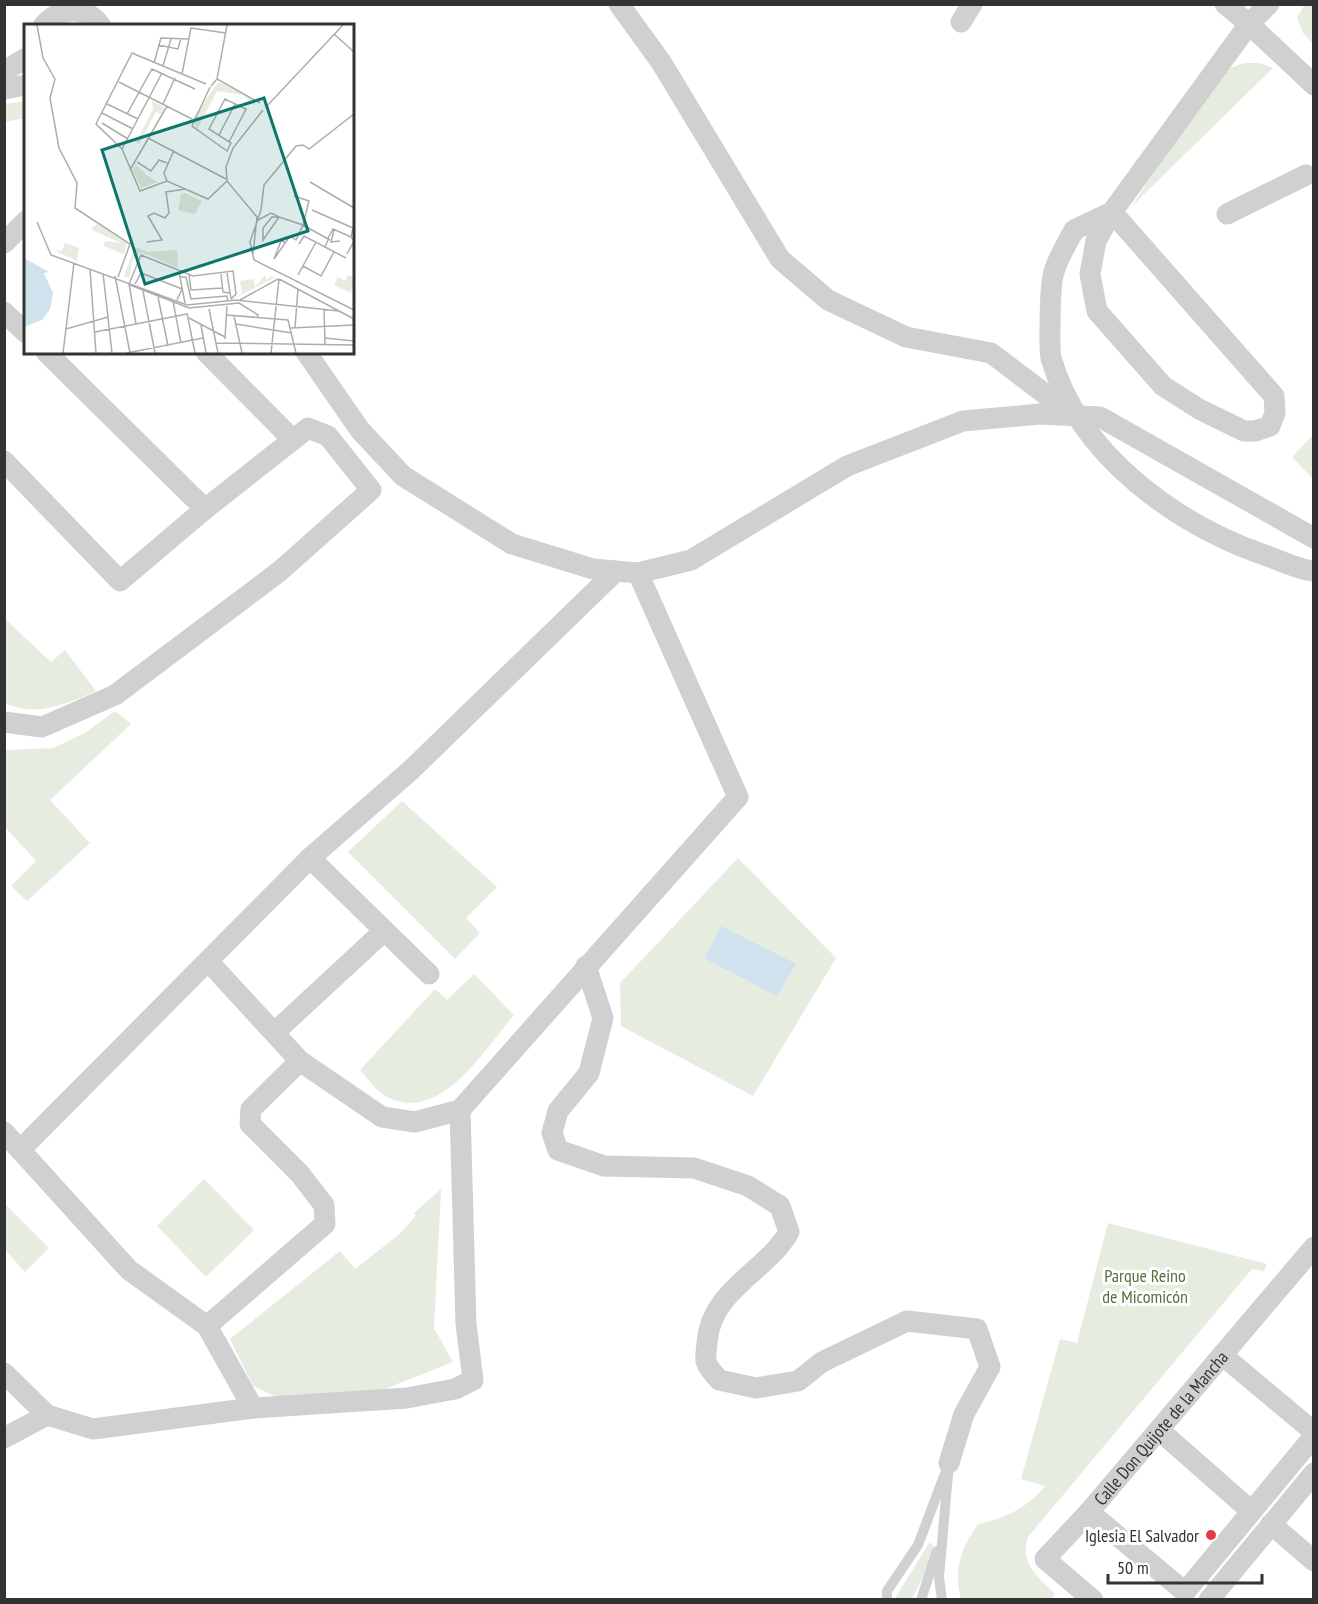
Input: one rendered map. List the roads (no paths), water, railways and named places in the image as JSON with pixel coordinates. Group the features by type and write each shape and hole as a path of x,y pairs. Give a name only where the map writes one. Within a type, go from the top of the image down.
{"street":[{"path":"619,4 661,62 780,259 828,300 906,337 991,353 1077,417"},
{"path":"1112,212 1274,396 1275,413 1270,426 1255,431 1244,431 1199,409 1163,386 1097,311 1090,274 1096,241 1112,212 1249,24 1269,4"},
{"path":"1226,5 1314,85"},
{"path":"48,16 70,11 91,15"},
{"path":"4,71 24,59"},
{"path":"4,89 24,85"},
{"path":"1227,214 1311,178"},
{"path":"1112,212 1074,230 1053,276 1051,356 1077,417 1097,444 1134,481 1198,525 1250,550 1314,571"},
{"path":"4,243 24,223"},
{"path":"4,312 24,331"},
{"path":"48,354 205,509"},
{"path":"208,354 293,440"},
{"path":"307,354 360,430 403,476 512,544 593,569 638,573 691,560 847,466 963,421 1040,414 1100,417 1314,538"},
{"path":"4,461 120,581 205,509 308,428 328,435 371,490 280,571 115,695 42,727 4,722"},
{"path":"20,1150 310,858 411,770 616,571"},
{"path":"208,961 300,1061 382,1117 416,1122 460,1110 738,797 638,573"},
{"path":"310,858 429,974"},
{"path":"275,1032 384,931"},
{"path":"586,966 603,1018 589,1073 558,1111 552,1133 558,1150 604,1166 694,1168 748,1186 780,1206 789,1232 781,1247 733,1288 711,1322 706,1362 719,1380 756,1388 798,1381 822,1362 907,1321 977,1329 990,1368 964,1414 949,1463"},
{"path":"207,1326 325,1224 324,1205 300,1174 250,1124 251,1108 300,1061"},
{"path":"4,1373 46,1415 93,1429 253,1408 407,1398 455,1389 473,1380 466,1324 460,1110"},
{"path":"4,1132 129,1270 207,1326 253,1408"},
{"name":"Calle Don Quijote de la Mancha","path":"1093,1599 1045,1559 1089,1512 1222,1355 1306,1265 1314,1247"},
{"path":"1089,1512 1185,1592 1314,1434 1222,1355"},
{"path":"4,1438 46,1415"},
{"path":"1159,1430 1251,1511"},
{"path":"1209,1599 1314,1473"},
{"path":"1271,1524 1314,1561"}],"lane":[{"path":"942,1599 939,1577 949,1463"},
{"path":"878,1599 887,1595 918,1545 949,1463"},
{"path":"921,1599 943,1531"}],"water":[{"path":"721,926 796,964 777,996 704,958"}],"place":[{"name":"Iglesia El Salvador","path":"1211,1535"}],"park label":[{"name":"Parque Reino de Micomicón","path":"1145,1285"}]}
